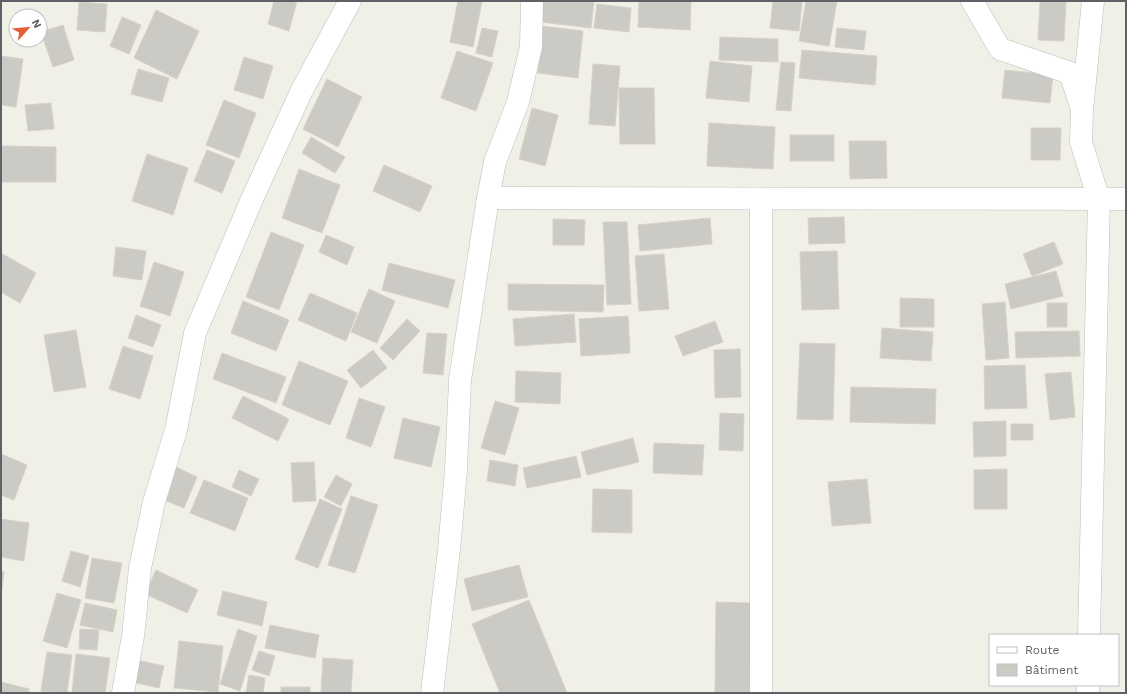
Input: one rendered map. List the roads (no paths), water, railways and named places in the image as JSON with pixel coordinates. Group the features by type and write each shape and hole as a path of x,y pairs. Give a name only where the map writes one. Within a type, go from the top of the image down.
{"street":[{"path":"123,693 133,636 140,568 154,502 176,430 195,333 252,199 302,90 350,1"},
{"path":"432,693 449,550 456,470 460,380 488,198 495,162 518,102 531,46 532,1"},
{"path":"972,1 1000,49 1070,74 1082,109"},
{"path":"1089,634 1099,200 1081,142 1082,109 1093,1"},
{"path":"488,198 1126,199"},
{"path":"761,199 761,693"}]}
